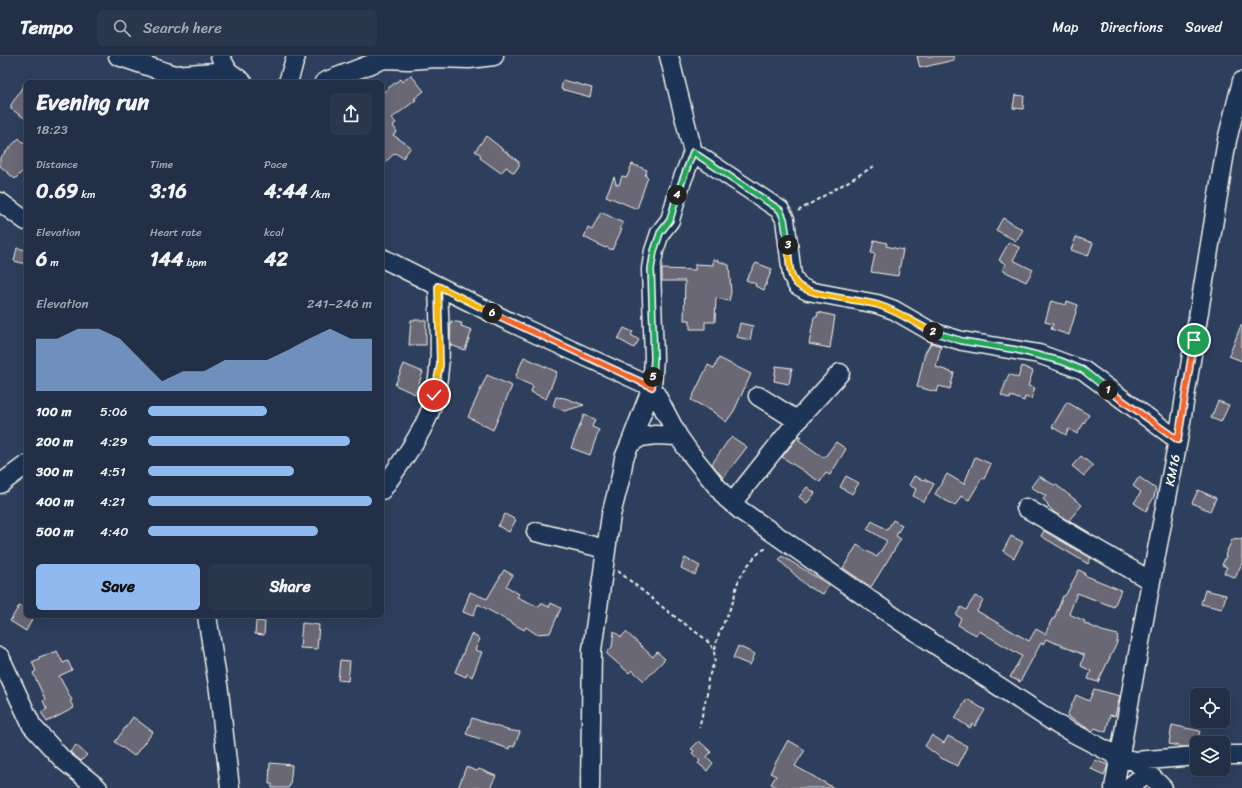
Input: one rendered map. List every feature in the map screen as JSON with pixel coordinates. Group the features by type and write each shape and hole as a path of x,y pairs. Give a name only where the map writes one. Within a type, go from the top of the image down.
{"street":[{"path":"118,56 174,75 230,70"},
{"path":"289,80 296,56"},
{"path":"329,80 383,58 409,60 436,58 469,59 494,56"},
{"path":"590,788 592,650 611,515 624,458 652,387 654,358 651,269 654,251 660,233 670,220 680,186 693,152 668,56"},
{"name":"KM16","path":"1114,788 1134,764 1150,582 1178,440 1227,140 1242,81"},
{"path":"693,152 772,203 780,210 784,219 792,275 797,284 808,291 888,308 932,332 962,341 1039,354 1076,367 1083,370 1178,440"},
{"path":"0,202 24,220"},
{"path":"384,259 508,321 652,387 678,436 704,471 732,503 787,543 1013,697 1058,725 1134,764 1162,788"},
{"path":"384,487 429,414 440,365 438,286"},
{"path":"732,503 798,421 840,373"},
{"path":"758,396 798,421"},
{"path":"630,444 641,437 655,435 678,436"},
{"path":"0,484 24,466"},
{"path":"1026,508 1150,582"},
{"path":"536,532 606,552"},
{"path":"207,618 219,691 230,788"},
{"path":"0,657 32,726 63,760 98,788"},
{"path":"1230,756 1242,755"},
{"path":"1134,764 1190,757"},
{"path":"1128,788 1134,764"}],"path":[{"path":"784,219 876,165"},
{"path":"699,728 707,694 708,679 715,660 714,651 716,636 732,604 739,580 744,570 761,550 782,546 787,543"},
{"path":"606,552 622,575 704,638 714,651"}],"building":[{"path":"917,56 954,56 954,60 920,68"},
{"path":"411,75 424,91 414,99 416,100 392,118 396,123 393,125 397,132 393,135 411,147 403,158 395,153 384,163 384,91 400,79 402,82"},
{"path":"563,80 592,88 590,97 561,89"},
{"path":"24,84 24,118 11,109 11,105"},
{"path":"1015,95 1024,96 1023,109 1013,108"},
{"path":"486,136 519,162 519,166 514,173 506,167 501,173 480,158 481,155 475,151"},
{"path":"19,138 24,143 24,170 15,179 0,166 0,158"},
{"path":"632,164 647,170 645,176 648,177 637,209 606,196 614,177 616,184 619,185 622,176 627,177"},
{"path":"601,212 623,223 620,229 622,229 612,250 584,237 588,228 592,230"},
{"path":"1003,218 1023,230 1016,241 996,230"},
{"path":"1076,237 1093,243 1088,256 1071,250"},
{"path":"874,240 887,243 886,246 903,250 898,276 871,272 875,254 871,253"},
{"path":"1009,242 1020,248 1013,260 1033,270 1026,282 1002,270 1006,264 999,260"},
{"path":"17,248 24,250 24,264 14,261"},
{"path":"713,259 729,265 731,292 729,301 716,298 715,322 705,322 705,329 690,329 690,320 684,320 685,281 662,281 662,269 695,270 695,264 713,265"},
{"path":"756,263 772,269 764,290 755,286 756,284 746,280"},
{"path":"1051,301 1066,305 1067,301 1078,305 1069,335 1051,329 1053,324 1045,322"},
{"path":"818,312 835,316 830,348 809,344 814,317 817,317"},
{"path":"411,320 426,320 426,345 409,345"},
{"path":"451,321 462,323 461,326 472,330 465,350 450,345"},
{"path":"740,323 753,326 750,340 737,337"},
{"path":"1242,325 1242,361 1229,356"},
{"path":"624,328 633,332 631,335 639,340 634,348 618,339"},
{"path":"931,343 941,346 936,367 954,373 950,389 939,386 937,392 917,387 925,353"},
{"path":"524,357 557,372 546,399 531,392 533,386 515,378"},
{"path":"719,358 751,374 734,411 726,422 712,411 691,400 708,365 714,368"},
{"path":"404,364 423,372 415,394 395,385"},
{"path":"776,366 792,368 789,384 774,381"},
{"path":"1022,366 1033,371 1028,386 1035,388 1031,399 1025,397 1024,401 1011,396 1010,399 1001,395 1009,374 1018,378"},
{"path":"487,375 512,386 493,430 468,417"},
{"path":"556,397 565,398 584,405 565,411 553,406"},
{"path":"1218,401 1229,405 1221,422 1211,418"},
{"path":"1067,402 1089,415 1077,434 1069,429 1066,435 1052,427"},
{"path":"584,415 595,419 592,427 599,430 590,455 571,448"},
{"path":"799,436 801,437 799,440 824,458 836,442 846,449 830,475 826,473 820,482 782,457"},
{"path":"732,437 747,447 723,478 712,464"},
{"path":"1081,456 1093,466 1084,476 1072,466"},
{"path":"975,457 991,464 984,479 982,478 969,500 961,496 955,506 935,494 947,474 964,484"},
{"path":"846,476 859,483 852,494 840,487"},
{"path":"914,476 934,484 924,502 913,496 916,489 909,485"},
{"path":"1039,476 1054,485 1055,484 1082,505 1069,520 1090,533 1055,513 1047,505 1048,504 1043,499 1046,496 1031,487"},
{"path":"1139,477 1156,489 1154,497 1146,511 1134,503 1141,492 1133,486"},
{"path":"807,487 815,493 807,503 799,497"},
{"path":"1198,490 1216,498 1210,511 1192,503"},
{"path":"505,514 516,520 509,532 498,526"},
{"path":"893,520 902,525 896,536 901,539 871,587 843,568 857,545 877,557 887,541 867,529 872,521 887,530"},
{"path":"1044,531 1091,558 1088,564 1041,536"},
{"path":"1011,536 1023,542 1014,558 1003,551"},
{"path":"1242,539 1242,563 1235,578 1224,573 1227,567 1222,565 1232,540"},
{"path":"782,556 829,585 823,594 808,587 779,560"},
{"path":"685,558 700,566 695,575 681,568"},
{"path":"504,570 513,575 506,586 519,594 517,597 539,607 541,603 549,607 551,603 561,608 550,633 536,634 526,627 524,630 478,604 473,616 463,612 470,592 487,599"},
{"path":"1079,570 1085,573 1084,575 1121,590 1114,607 1077,593 1069,614 1102,631 1118,635 1116,645 1098,682 1088,679 1091,671 1081,666 1084,655 1046,639 1043,644 1041,643 1020,682 1010,677 1022,656 979,631 976,635 958,625 961,618 956,615 961,607 966,610 975,596 983,600 977,611 1029,641 1036,629 1045,634 1052,619 1054,619 1063,596 1065,596"},
{"path":"1205,590 1226,595 1222,609 1201,604"},
{"path":"19,606 24,609 24,618 33,618 26,631 10,621"},
{"path":"256,621 265,622 264,635 255,634"},
{"path":"302,623 319,625 317,649 300,648"},
{"path":"614,631 621,637 626,632 653,657 657,652 665,659 644,681 632,670 629,673 607,654 612,647"},
{"path":"471,634 480,639 475,650 482,652 472,677 467,674 466,677 455,672"},
{"path":"738,646 755,654 750,665 733,658"},
{"path":"57,651 63,663 68,661 72,670 59,676 72,700 70,701 74,708 47,722 41,712 47,709 43,701 45,699 33,673 36,671 32,662 39,659 39,657"},
{"path":"340,660 350,661 348,681 338,680"},
{"path":"1094,689 1120,696 1115,716 1110,715 1106,732 1095,728 1092,731 1067,716 1076,695 1089,701"},
{"path":"967,699 985,710 975,726 972,724 970,728 955,718"},
{"path":"133,717 153,732 134,756 115,742"},
{"path":"472,718 507,730 520,732 514,747 510,746 509,749 466,734"},
{"path":"1172,725 1200,731 1199,736 1190,736 1190,746 1183,747 1169,744"},
{"path":"932,735 944,743 948,736 967,746 958,766 941,758 925,746"},
{"path":"788,740 805,750 795,766 834,788 779,788 771,784 776,776 770,773"},
{"path":"699,741 711,752 707,757 713,763 707,771 698,763 700,761 692,753 694,751 691,749"},
{"path":"76,745 87,755 81,761 70,752"},
{"path":"1095,760 1108,765 1104,775 1091,769"},
{"path":"270,763 292,765 290,786 288,788 272,788 272,784 269,784"},
{"path":"466,767 477,771 479,769 496,776 490,788 458,788"}],"route":[{"path":"434,395 440,365 438,286 508,321 652,387 654,358 651,269 654,251 660,233 670,220 680,186 693,152 772,203 780,210 784,219 792,275 797,284 808,291 877,304 894,310 932,332 962,341 1039,354 1061,361 1083,370 1178,440 1194,340"}]}
